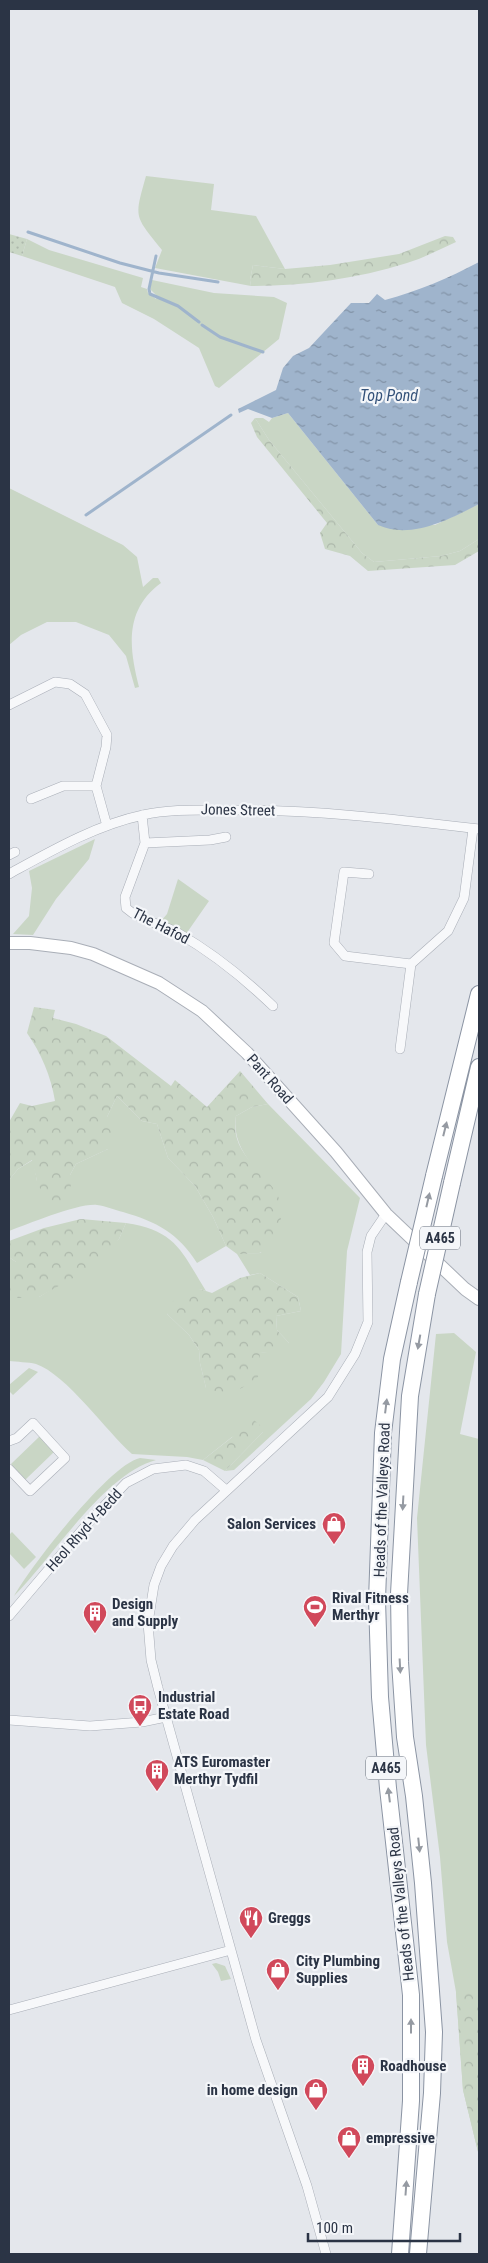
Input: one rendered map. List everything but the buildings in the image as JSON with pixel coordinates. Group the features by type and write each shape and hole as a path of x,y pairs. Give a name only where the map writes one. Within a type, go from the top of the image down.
{"highway":[{"name":"Heads of the Valleys Road","path":"400,2254 412,2101 411,1995 385,1761 380,1697 377,1600 383,1433 392,1359 434,1176 479,994"},
{"name":"Heads of the Valleys Road","path":"418,2254 430,2122 434,2032 422,1874 402,1699 399,1594 410,1396 427,1294 479,1067"}],"street":[{"path":"9,705 55,682 78,687 85,694 107,735 106,747 96,786 107,826"},
{"path":"31,799 63,786 96,786"},
{"name":"Jones Street","path":"9,874 54,850 107,826 142,815 173,810 321,812 476,829"},
{"name":"The Hafod","path":"142,815 145,843 125,897 126,908 134,915 189,939 258,991 273,1006"},
{"path":"400,1049 411,964 448,931 464,898 476,829"},
{"path":"145,843 210,840 226,837"},
{"path":"369,874 344,872 334,943 345,956 411,964"},
{"name":"Pant Road","path":"9,943 30,943 71,948 93,954 159,984 202,1011 247,1053 336,1152 386,1214 439,1266 479,1299"},
{"path":"326,2254 310,2194 256,2040 151,1660 148,1623 154,1585 161,1566 173,1546 226,1490 328,1397 355,1354 368,1322 367,1252 371,1236 386,1214"},
{"path":"9,1441 18,1438 33,1423 66,1458 30,1491 9,1469"},
{"name":"Heol Rhyd-Y-Bedd","path":"9,1616 88,1523 126,1483 153,1469 186,1465 204,1471 226,1490"},
{"path":"9,1720 90,1726 142,1722 166,1717"},
{"path":"9,2010 231,1950"}],"green space":[{"path":"146,176 214,184 211,210 256,216 285,269 253,265 250,280 251,286 155,268 162,250 141,223 138,209"},
{"path":"9,234 27,239 22,256 9,252"},
{"path":"445,236 453,237 456,242 420,259 388,269 349,277 291,285 251,286 250,280 253,265 285,269 330,265 399,254"},
{"path":"27,239 49,250 143,278 141,287 147,289 148,293 156,299 157,296 150,289 152,280 214,293 274,297 287,303 279,339 219,388 215,386 199,348 154,319 122,303 115,287 22,256"},
{"path":"288,413 378,525 435,525 479,504 479,539 460,551 441,556 374,562 362,553 269,440 255,418 263,418 269,422 272,418"},
{"path":"255,418 269,440 362,553 374,562 441,556 460,551 479,539 479,551 455,565 368,571 350,556 325,549 320,533 327,523 257,437 251,423"},
{"path":"9,488 123,545 137,557 143,587 153,578 158,578 161,583 141,605 135,617 132,630 133,658 139,687 135,688 126,656 109,635 76,622 47,622 21,635 9,645"},
{"path":"95,839 89,859 56,899 33,935 13,934 29,916 32,888 29,871"},
{"path":"178,879 209,901 186,934 161,921 167,914"},
{"path":"34,1007 55,1010 53,1018 76,1024 106,1036 171,1086 175,1080 207,1107 240,1071 268,1104 252,1107 236,1116 235,1131 245,1155 271,1185 278,1195 282,1207 277,1231 266,1250 257,1253 237,1254 226,1246 213,1217 195,1186 168,1158 157,1124 142,1121 117,1096 107,1117 117,1136 108,1149 76,1164 70,1175 72,1201 45,1200 37,1181 32,1160 18,1169 9,1180 9,1122 20,1103 32,1106 55,1101 45,1065 27,1033"},
{"path":"117,1096 142,1121 157,1124 168,1158 195,1186 213,1217 226,1246 197,1263 182,1244 166,1230 135,1216 97,1205 78,1207 9,1231 9,1180 18,1169 33,1160 37,1181 70,1175 76,1164 108,1149 107,1117"},
{"path":"268,1104 360,1198 347,1251 341,1354 311,1399 234,1470 225,1471 263,1432 232,1437 203,1460 187,1457 132,1454 60,1379 36,1364 9,1361 9,1257 16,1262 39,1297 63,1282 119,1239 126,1223 156,1231 176,1245 206,1291 200,1289 167,1314 189,1335 199,1350 206,1388 260,1352 274,1353 289,1343 277,1330 276,1316 301,1311 298,1297 260,1273 250,1275 237,1254 261,1253 273,1189 252,1165 241,1147 235,1127 236,1116 252,1107"},
{"path":"81,1219 126,1223 119,1239 91,1268 39,1297 18,1298 9,1291 16,1262 9,1257 9,1241 44,1228"},
{"path":"260,1273 298,1297 301,1311 276,1316 277,1330 289,1343 288,1350 274,1354 260,1352 258,1377 239,1389 222,1392 206,1388 199,1350 189,1335 167,1314 177,1293 200,1289 212,1293 240,1278"},
{"path":"454,1333 476,1352 460,1434 479,1439 479,2156 463,2090 456,1992 447,1942 440,1857 426,1745 417,1518 436,1334"},
{"path":"29,1368 38,1372 13,1395 9,1391 9,1385"},
{"path":"254,1420 262,1427 263,1432 225,1471 203,1460"},
{"path":"40,1436 54,1452 25,1480 11,1464"},
{"path":"140,1458 156,1460 137,1468 117,1482 99,1499 14,1596 53,1541 91,1497 127,1464"},
{"path":"12,1532 36,1557 24,1569 9,1553 9,1535"},
{"path":"216,1963 225,1966 231,1979 221,1981 218,1972 212,1964"},
{"path":"479,1989 479,2156 463,2090 456,1992"}],"water":[{"name":"Top Pond","path":"479,262 479,504 456,516 417,529 391,529 378,525 288,413 272,418 248,409 239,413 238,409 276,390 283,368 293,356 309,348 351,303 369,303 377,294 385,300 409,293"}],"waterway":[{"path":"28,232 120,263 159,273 218,282"},
{"path":"156,256 149,289 150,294 178,306 199,322"},
{"path":"202,325 220,337 263,352"},
{"path":"86,515 231,415"}],"place":[{"name":"Salon Services","path":"334,1545"},
{"name":"Rival Fitness Merthyr","path":"315,1628"},
{"name":"Design and Supply","path":"95,1634"},
{"name":"Industrial Estate Road","path":"140,1727"},
{"name":"ATS Euromaster Merthyr Tydfil","path":"157,1792"},
{"name":"Greggs","path":"251,1939"},
{"name":"City Plumbing Supplies","path":"278,1991"},
{"name":"Roadhouse","path":"363,2087"},
{"name":"in home design","path":"316,2111"},
{"name":"empressive","path":"349,2159"}]}
